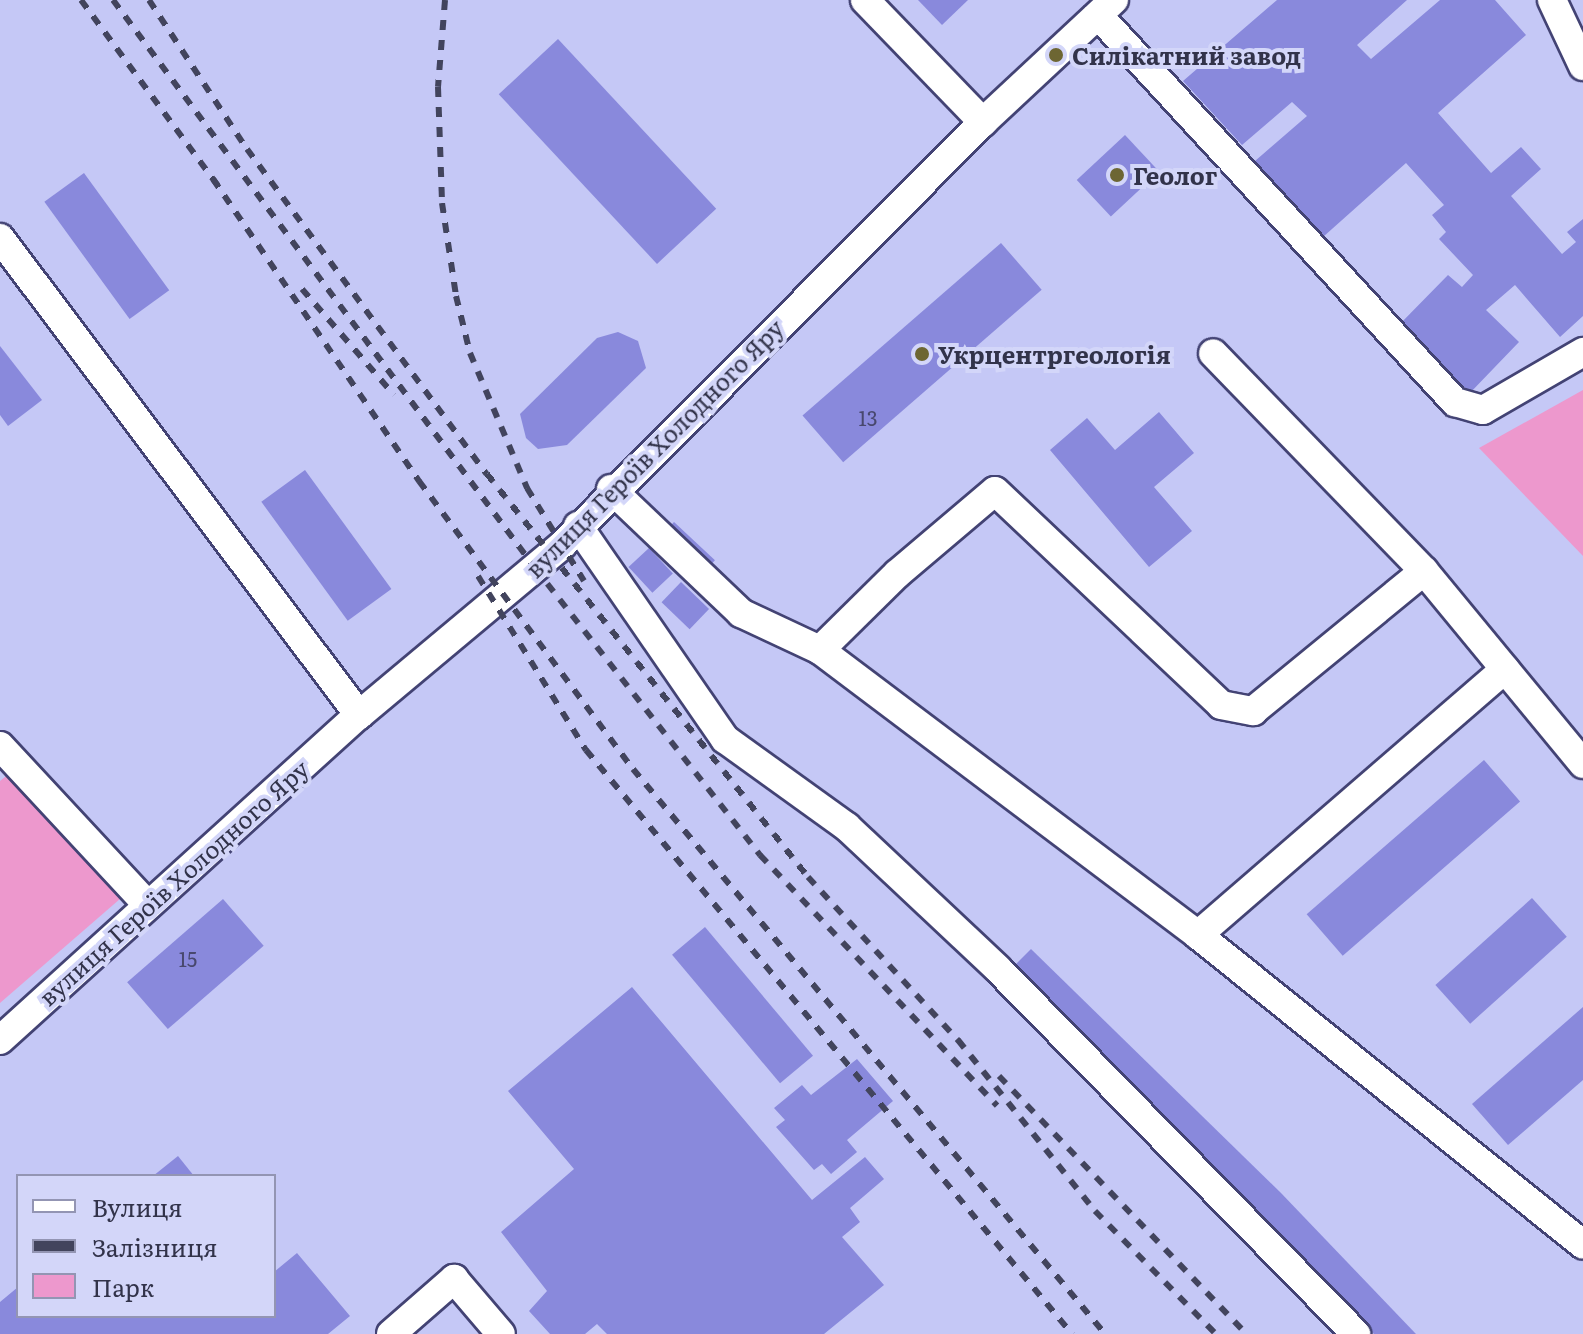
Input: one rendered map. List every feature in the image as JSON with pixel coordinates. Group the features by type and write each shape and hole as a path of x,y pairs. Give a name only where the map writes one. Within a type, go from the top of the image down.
{"street":[{"path":"865,0 983,122"},
{"path":"1552,0 1583,66"},
{"path":"1106,8 1455,402 1483,410 1583,352"},
{"name":"вулиця Героїв Холодного Яру","path":"0,1040 146,903 359,715 543,562 611,489 983,122 1106,8"},
{"path":"0,238 359,715"},
{"path":"1213,353 1424,571 1583,764"},
{"path":"611,489 741,613 820,650 1198,935 1583,1245"},
{"path":"820,650 897,574 995,491 1221,705 1253,711 1424,571"},
{"path":"578,526 725,739 847,827 974,946 1356,1334"},
{"path":"1198,935 1505,669"},
{"path":"0,746 146,903"},
{"path":"391,1334 454,1279 501,1334"}],"green space":[{"path":"1583,390 1583,556 1479,448"},
{"path":"10,773 128,892 0,1003 0,781"}],"building":[{"path":"918,0 968,0 942,25"},
{"path":"1277,0 1407,0 1357,45 1371,59 1440,0 1495,0 1526,35 1438,113 1491,173 1521,147 1541,169 1511,196 1562,254 1576,242 1567,232 1583,219 1583,316 1560,337 1515,285 1486,310 1519,342 1468,395 1397,327 1448,275 1462,287 1473,275 1439,239 1446,232 1432,215 1444,205 1406,163 1323,237 1255,161 1307,116 1292,102 1242,145 1183,81"},
{"path":"558,39 716,209 657,264 499,94"},
{"name":"Геолог","path":"1125,135 1159,172 1111,217 1077,180"},
{"path":"84,173 169,290 130,319 44,202"},
{"name":"Укрцентргеологія","path":"1001,243 1042,290 843,462 803,416"},
{"path":"618,332 638,341 646,368 567,445 538,449 526,438 520,414 597,338"},
{"path":"0,346 42,400 8,426 0,415"},
{"path":"1159,412 1194,453 1154,487 1192,531 1149,567 1050,450 1087,418 1115,450"},
{"path":"305,470 391,589 348,621 261,502"},
{"path":"674,522 715,560 695,581 654,543"},
{"path":"649,548 673,574 652,593 629,567"},
{"path":"681,582 709,609 690,629 662,602"},
{"path":"1484,760 1520,802 1343,956 1307,914"},
{"path":"1532,898 1567,937 1470,1024 1435,985"},
{"path":"223,899 264,946 168,1029 127,982"},
{"path":"705,927 813,1056 780,1083 672,955"},
{"path":"1031,949 1281,1193 1416,1334 1374,1334 1010,970"},
{"path":"632,987 812,1200 865,1157 884,1179 850,1208 860,1222 842,1237 884,1285 824,1334 607,1334 597,1324 585,1334 550,1334 529,1311 547,1291 501,1232 574,1169 508,1091"},
{"path":"1583,1007 1583,1080 1508,1145 1472,1104"},
{"path":"857,1059 893,1101 847,1140 857,1152 831,1174 822,1164 814,1170 776,1127 785,1120 774,1108 802,1085 811,1095"},
{"path":"178,1156 192,1174 156,1174"},
{"path":"297,1253 350,1316 328,1334 0,1334 0,1302 16,1289 16,1318 276,1318 276,1270"}],"railway":[{"path":"81,0 219,187"},
{"path":"113,0 535,568 760,855 997,1106"},
{"path":"149,0 247,149 487,474 808,877 958,1040 1095,1211 1216,1334"},
{"path":"445,0 438,87 442,203 456,296 470,353 527,488 584,581"},
{"path":"213,179 419,481 633,769 1105,1334"},
{"path":"302,289 394,395"},
{"path":"478,576 586,750 1072,1334"},
{"path":"999,1076 1246,1334"}],"place":[{"name":"Силікатний завод","path":"1056,55"},
{"name":"Геолог","path":"1117,175"},
{"name":"Укрцентргеологія","path":"922,354"}]}
